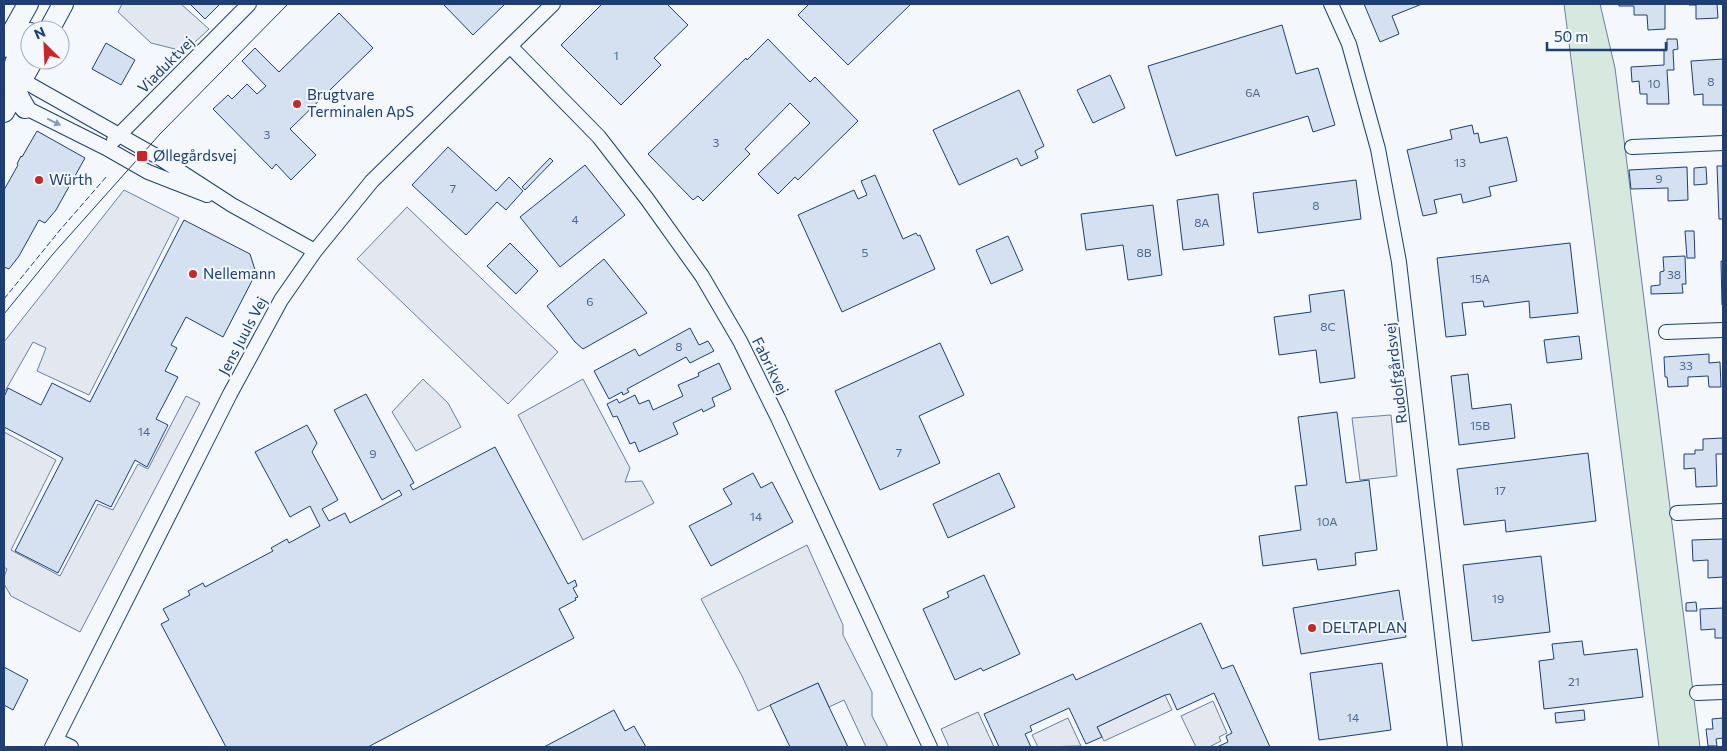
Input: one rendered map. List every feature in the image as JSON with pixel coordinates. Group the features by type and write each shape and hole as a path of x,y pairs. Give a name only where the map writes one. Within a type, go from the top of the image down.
{"main road":[{"path":"4,47 28,4"},
{"path":"36,20 42,4"},
{"path":"54,20 63,4"},
{"path":"15,98 12,75 20,54"},
{"path":"15,98 28,70"}],"street":[{"name":"Viaduktvej","path":"106,148 249,4"},
{"name":"Jens Juuls Vej","path":"54,744 230,394 281,300 315,251 372,181 553,4"},
{"name":"Rudolfgårdsvej","path":"1331,4 1349,44 1378,149 1399,262 1455,747"},
{"name":"Fabrikvej","path":"510,46 599,137 647,199 702,276 740,341 778,418 930,747"},
{"path":"15,98 119,135 158,157 232,205 315,251"},
{"path":"15,98 148,172 232,205"},
{"path":"1632,147 1723,143"},
{"path":"1666,332 1723,330"},
{"path":"1677,513 1723,511"},
{"path":"1697,693 1723,692"},
{"path":"54,744 71,747"}],"shaded area":[{"path":"122,4 181,4 209,29 181,55 175,49 151,43 118,12"},
{"path":"1564,4 1600,4 1615,68 1700,747 1659,747"},
{"path":"124,190 179,218 89,395 37,371 46,348 33,342 4,393 4,342"},
{"path":"407,207 558,352 508,404 357,259"},
{"path":"423,379 448,403 461,427 416,451 392,412"},
{"path":"583,379 630,468 625,482 642,481 654,503 583,540 518,415"},
{"path":"186,396 200,403 80,632 11,596 4,584 7,569 4,567 4,432 56,460 11,550 60,576 98,504 113,510 138,464 148,469"},
{"path":"1391,415 1397,476 1360,480 1352,418"},
{"path":"807,545 843,625 843,635 872,692 872,716 888,747 866,747 844,700 829,707 818,683 758,711 742,676 701,599"},
{"path":"1165,695 1172,710 1104,741 1097,727"},
{"path":"1213,701 1227,733 1219,737 1221,741 1209,747 1196,747 1181,716"},
{"path":"978,712 994,747 949,747 941,729"},
{"path":"1068,718 1081,746 1038,747 1032,735"}],"building":[{"path":"190,4 220,4 205,19"},
{"path":"443,4 505,4 473,35"},
{"path":"602,4 667,4 688,25 654,58 661,65 621,105 561,45"},
{"path":"809,4 911,4 848,65 798,15"},
{"path":"1364,4 1422,4 1392,16 1399,34 1380,42"},
{"path":"1619,4 1665,4 1665,29 1648,30 1647,15 1634,15 1634,6 1619,6"},
{"path":"1689,4 1717,4 1718,18 1696,19 1696,5"},
{"path":"339,13 373,48 290,129 316,155 291,180 276,164 272,169 213,109 228,95 232,99 247,84 257,94 266,86 242,61 255,48 279,72"},
{"path":"1282,25 1296,74 1318,68 1335,125 1313,132 1308,116 1176,156 1148,66"},
{"path":"768,39 810,82 815,77 858,121 798,180 795,177 778,194 758,174 810,123 790,103 745,149 750,154 703,201 698,196 693,200 648,154 746,58 747,60"},
{"path":"1667,39 1677,39 1678,49 1673,50 1674,70 1667,70 1669,104 1647,104 1647,94 1640,94 1639,81 1632,82 1631,67 1664,65 1664,50 1667,50"},
{"path":"106,43 135,60 121,85 92,69"},
{"path":"1723,59 1723,105 1703,105 1703,94 1694,95 1691,61"},
{"path":"1110,75 1125,108 1093,123 1077,90"},
{"path":"1019,90 1044,146 1035,151 1038,158 1021,166 1017,158 959,185 933,130"},
{"path":"1472,125 1474,134 1478,133 1480,143 1507,137 1517,181 1489,187 1491,196 1463,203 1461,194 1434,200 1437,213 1423,216 1407,150 1452,139 1450,130"},
{"path":"37,131 85,158 56,210 45,223 39,220 19,256 9,269 4,267 4,190 21,156"},
{"path":"448,147 496,191 509,177 523,191 506,210 497,202 466,235 412,185"},
{"path":"550,158 553,161 525,190 522,187"},
{"path":"585,165 625,215 560,267 520,217"},
{"path":"1717,166 1723,166 1723,219 1719,219"},
{"path":"1687,167 1688,200 1668,201 1668,188 1631,189 1629,170"},
{"path":"1706,167 1707,184 1694,185 1694,168"},
{"path":"875,175 903,239 916,233 918,236 920,235 935,269 842,312 798,215 854,190 858,199 867,195 861,181"},
{"path":"1356,180 1361,219 1258,233 1253,193"},
{"path":"1218,194 1224,245 1183,250 1177,200"},
{"path":"1153,205 1162,275 1128,280 1123,245 1086,250 1081,214"},
{"path":"184,220 250,254 256,273 223,337 186,317 171,345 177,348 165,371 178,377 156,419 168,425 147,467 135,460 111,507 96,500 58,573 15,551 63,458 4,427 4,397 8,388 41,405 52,383 90,402"},
{"path":"1685,231 1694,231 1695,258 1687,258"},
{"path":"1008,236 1023,270 991,284 976,250"},
{"path":"510,243 538,271 516,294 487,266"},
{"path":"1570,243 1578,313 1530,318 1529,301 1484,307 1483,301 1462,303 1466,335 1446,337 1437,258"},
{"path":"1685,256 1686,284 1682,284 1683,293 1651,294 1651,286 1660,285 1660,272 1664,271 1663,257"},
{"path":"604,259 647,313 583,349 575,342 547,306"},
{"path":"1721,261 1723,261 1723,305 1722,305"},
{"path":"1344,290 1355,378 1320,383 1316,350 1279,355 1274,317 1311,312 1309,295"},
{"path":"690,328 699,345 708,341 714,351 690,363 686,357 627,389 629,392 623,395 622,392 609,399 594,371 635,349 639,356"},
{"path":"1579,336 1582,359 1547,363 1544,340"},
{"path":"940,343 964,395 919,416 940,463 880,490 835,391"},
{"path":"1709,354 1709,363 1720,362 1721,387 1709,387 1708,376 1688,377 1688,386 1668,387 1667,377 1665,377 1664,357"},
{"path":"719,363 731,389 712,398 715,406 703,412 702,409 673,423 678,434 639,452 635,442 630,444 617,416 613,417 607,404 617,399 619,403 635,395 639,404 649,400 653,410 683,396 678,385 699,376 698,373"},
{"path":"1468,374 1472,409 1511,404 1515,438 1459,445 1451,376"},
{"path":"366,394 414,483 410,485 413,490 495,447 568,584 575,580 577,586 573,588 578,597 559,609 574,638 368,747 226,747 161,624 169,620 163,609 190,595 188,591 203,583 205,587 273,551 271,548 287,539 289,543 320,526 310,506 290,517 255,452 307,425 317,443 312,452 338,500 322,509 329,521 345,513 350,523 402,495 399,490 382,500 334,410"},
{"path":"1337,412 1346,483 1369,480 1377,550 1355,553 1356,565 1318,570 1316,559 1263,566 1259,536 1301,530 1295,486 1307,485 1298,417"},
{"path":"1723,438 1723,454 1716,454 1717,486 1696,487 1695,468 1684,469 1684,454 1695,454 1695,450 1703,450 1703,439"},
{"path":"1588,453 1596,521 1506,532 1505,520 1464,525 1457,469"},
{"path":"753,473 761,488 772,482 793,522 711,566 689,526 732,504 723,489"},
{"path":"999,473 1015,507 948,538 933,504"},
{"path":"1723,539 1723,577 1708,578 1708,560 1693,561 1692,540"},
{"path":"1541,556 1550,632 1472,641 1463,565"},
{"path":"984,575 1020,654 983,671 981,668 955,680 923,609 949,597 947,592"},
{"path":"1399,590 1406,637 1301,654 1293,608"},
{"path":"1696,602 1697,611 1686,611 1686,603"},
{"path":"1723,608 1723,638 1715,638 1715,629 1701,630 1700,609"},
{"path":"1201,623 1222,669 1233,665 1270,747 1217,747 1228,742 1226,736 1232,733 1214,693 1177,710 1170,694 1165,695 1097,727 1102,737 1086,744 1069,708 1030,726 1032,731 1025,734 1031,747 999,747 984,714 1073,674 1076,680"},
{"path":"1582,641 1584,655 1637,649 1643,697 1544,709 1539,661 1554,659 1552,644"},
{"path":"1382,663 1391,730 1319,740 1310,673"},
{"path":"4,667 28,680 13,710 4,705"},
{"path":"818,683 848,747 790,747 770,705"},
{"path":"614,710 625,731 634,726 646,747 544,747"},
{"path":"1584,710 1585,720 1556,723 1555,713"},
{"path":"1723,718 1723,738 1716,739 1717,746 1708,746 1706,729 1713,729 1712,719"}],"tram line":[{"path":"4,314 53,254 160,134 288,4"}],"fence":[{"path":"4,299 107,176"}],"place":[{"name":"Brugtvare Terminalen ApS","path":"297,104"},
{"name":"Øllegårdsvej","path":"142,156"},
{"name":"Würth","path":"39,180"},
{"name":"Nellemann","path":"193,274"},
{"name":"DELTAPLAN","path":"1312,628"}]}
